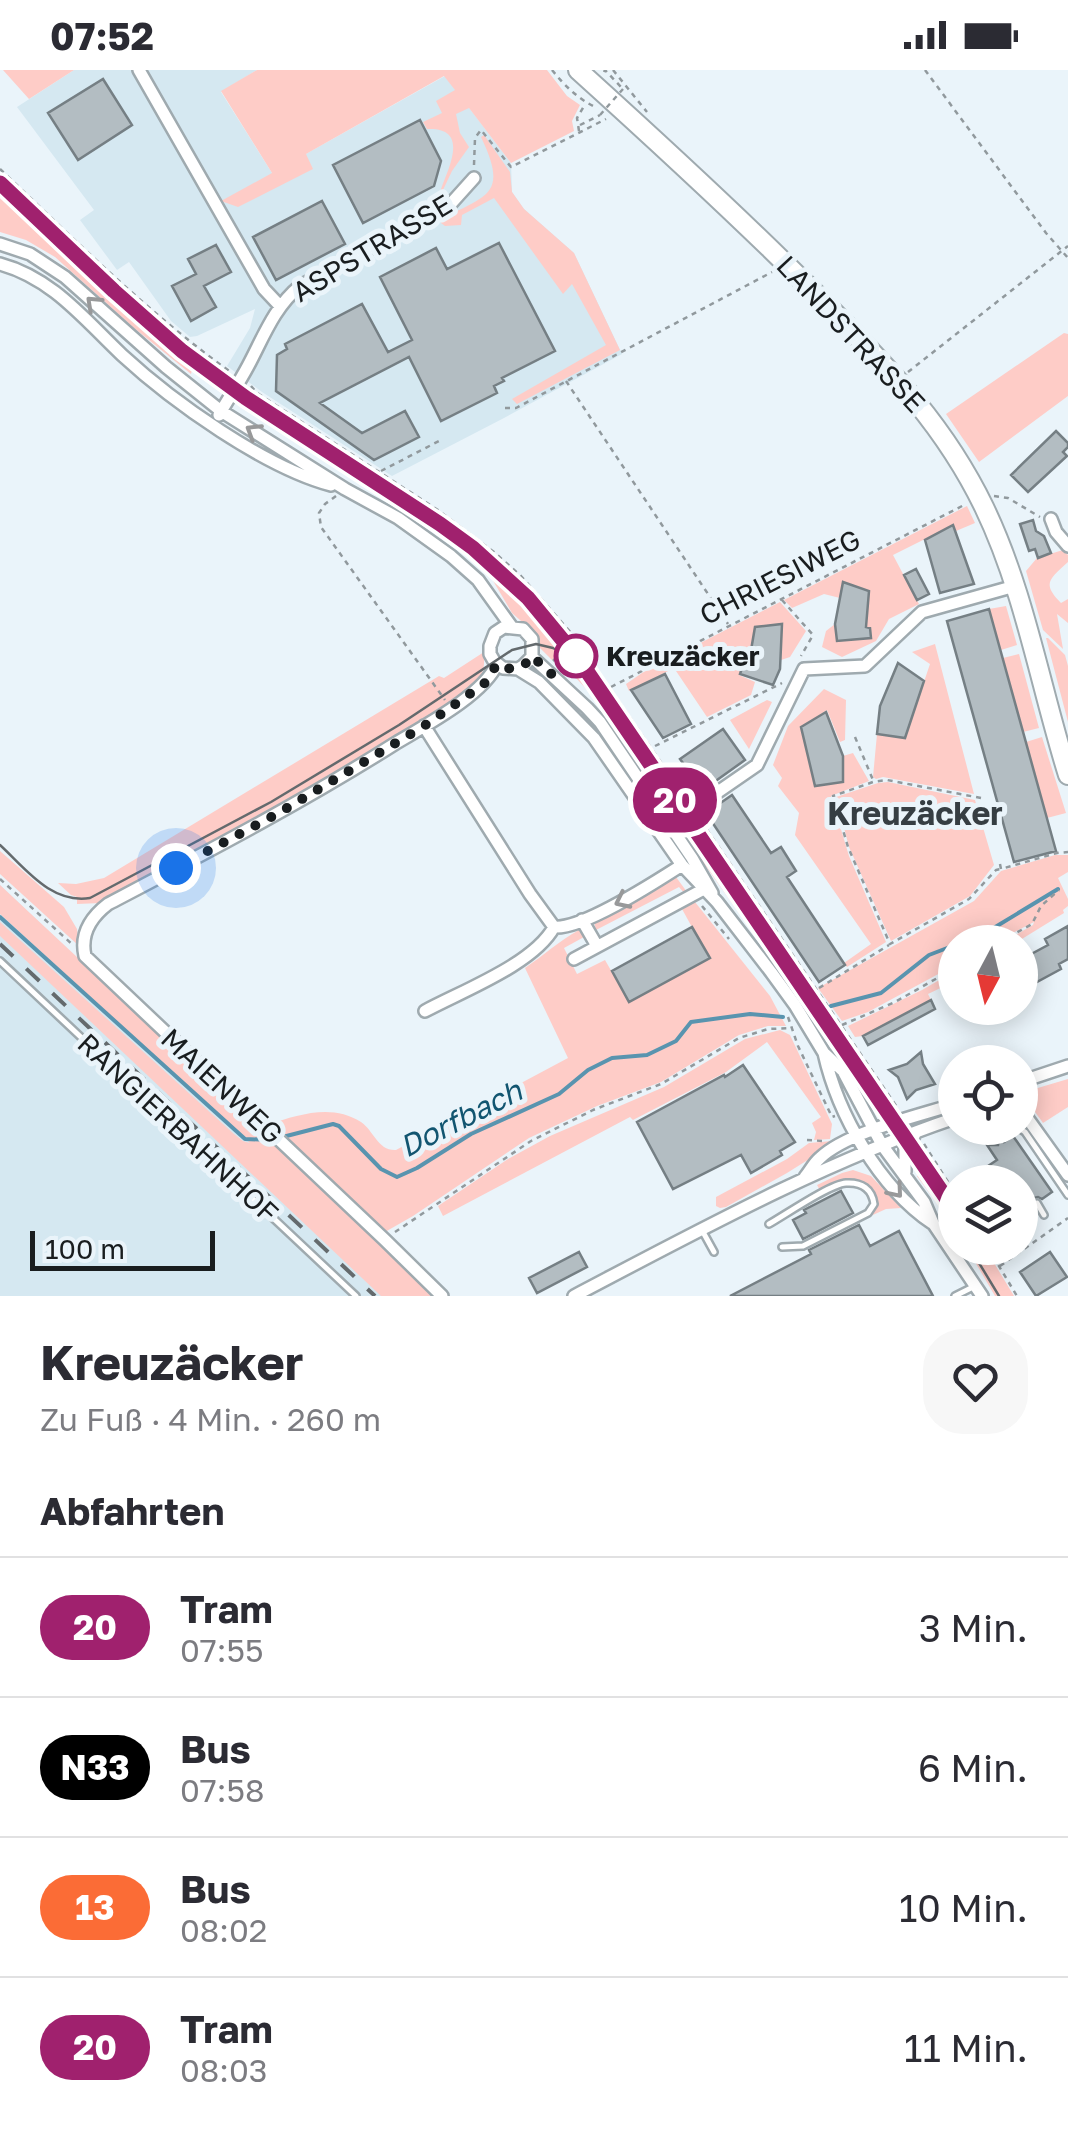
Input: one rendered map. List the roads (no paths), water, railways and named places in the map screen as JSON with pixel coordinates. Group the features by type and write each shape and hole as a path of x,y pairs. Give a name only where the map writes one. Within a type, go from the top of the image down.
{"main road":[{"name":"LANDSTRASSE","path":"578,70 786,264 899,379 944,437 988,515 1015,586 1068,775"}],"street":[{"path":"138,70 264,289 280,306"},
{"name":"ASPSTRASSE","path":"213,424 280,306 300,286 448,208 474,178"},
{"path":"0,244 30,254 65,277 221,412 398,518 451,556 478,580 511,626"},
{"path":"0,264 42,281 124,357 239,442 312,480 345,489"},
{"path":"1051,519 1068,546"},
{"path":"670,825 757,765 804,669 865,666 922,612 1015,586"},
{"path":"490,596 495,634"},
{"path":"511,626 523,629 533,644 532,656 524,666 510,670 497,664 490,642 504,627 511,626"},
{"path":"532,656 600,722 704,877 716,902"},
{"path":"497,664 484,684 424,726 555,927"},
{"path":"518,669 552,693 594,738 682,864 795,1005 824,1053 834,1087 874,1165 911,1209 932,1224"},
{"name":"MAIENWEG","path":"424,726 277,814 108,904 96,913 83,942 85,956 442,1296"},
{"path":"425,1011 522,960 555,927 582,920 655,884 682,864"},
{"path":"574,959 704,890"},
{"path":"582,920 598,946"},
{"path":"824,1053 843,1071 882,1145 924,1202 932,1224 979,1291"},
{"path":"1038,1076 1068,1066"},
{"path":"804,1178 819,1158 840,1144 938,1109"},
{"path":"906,1178 904,1153 908,1142 938,1127"},
{"path":"1038,1133 1068,1175"},
{"path":"574,1296 804,1178 882,1145 921,1136"}],"lane":[{"name":"RANGIERBAHNHOF","path":"0,961 356,1296"},
{"path":"1034,1145 1068,1194"},
{"path":"769,1224 842,1184 862,1186 872,1193 874,1204 868,1212 803,1246 782,1247"},
{"path":"1038,1206 1044,1215"},
{"path":"701,1230 714,1252"},
{"path":"954,1296 979,1291"}],"waterway":[{"name":"Dorfbach","path":"999,925 1058,889"},
{"name":"Dorfbach","path":"0,917 245,1139 271,1140 333,1124 381,1169 397,1177 471,1134 559,1094 588,1070 612,1058 647,1055 676,1041 691,1022 750,1014 783,1017"},
{"name":"Dorfbach","path":"831,1006 881,993 938,952"}],"tram line":[{"name":"20","path":"0,183 182,351 246,398 440,524 528,598 580,661 938,1186"},
{"path":"0,191 111,295 198,369 453,539 519,598 587,684 938,1197"},
{"path":"0,845 51,890 63,896 90,898 271,802 399,725 512,650 536,644 564,654"},
{"path":"980,1265 999,1296"}],"railway":[{"path":"0,944 375,1296"}],"place":[{"name":"Kreuzäcker","path":"576,656"}],"district":[{"name":"Kreuzäcker","path":"915,814"}]}
